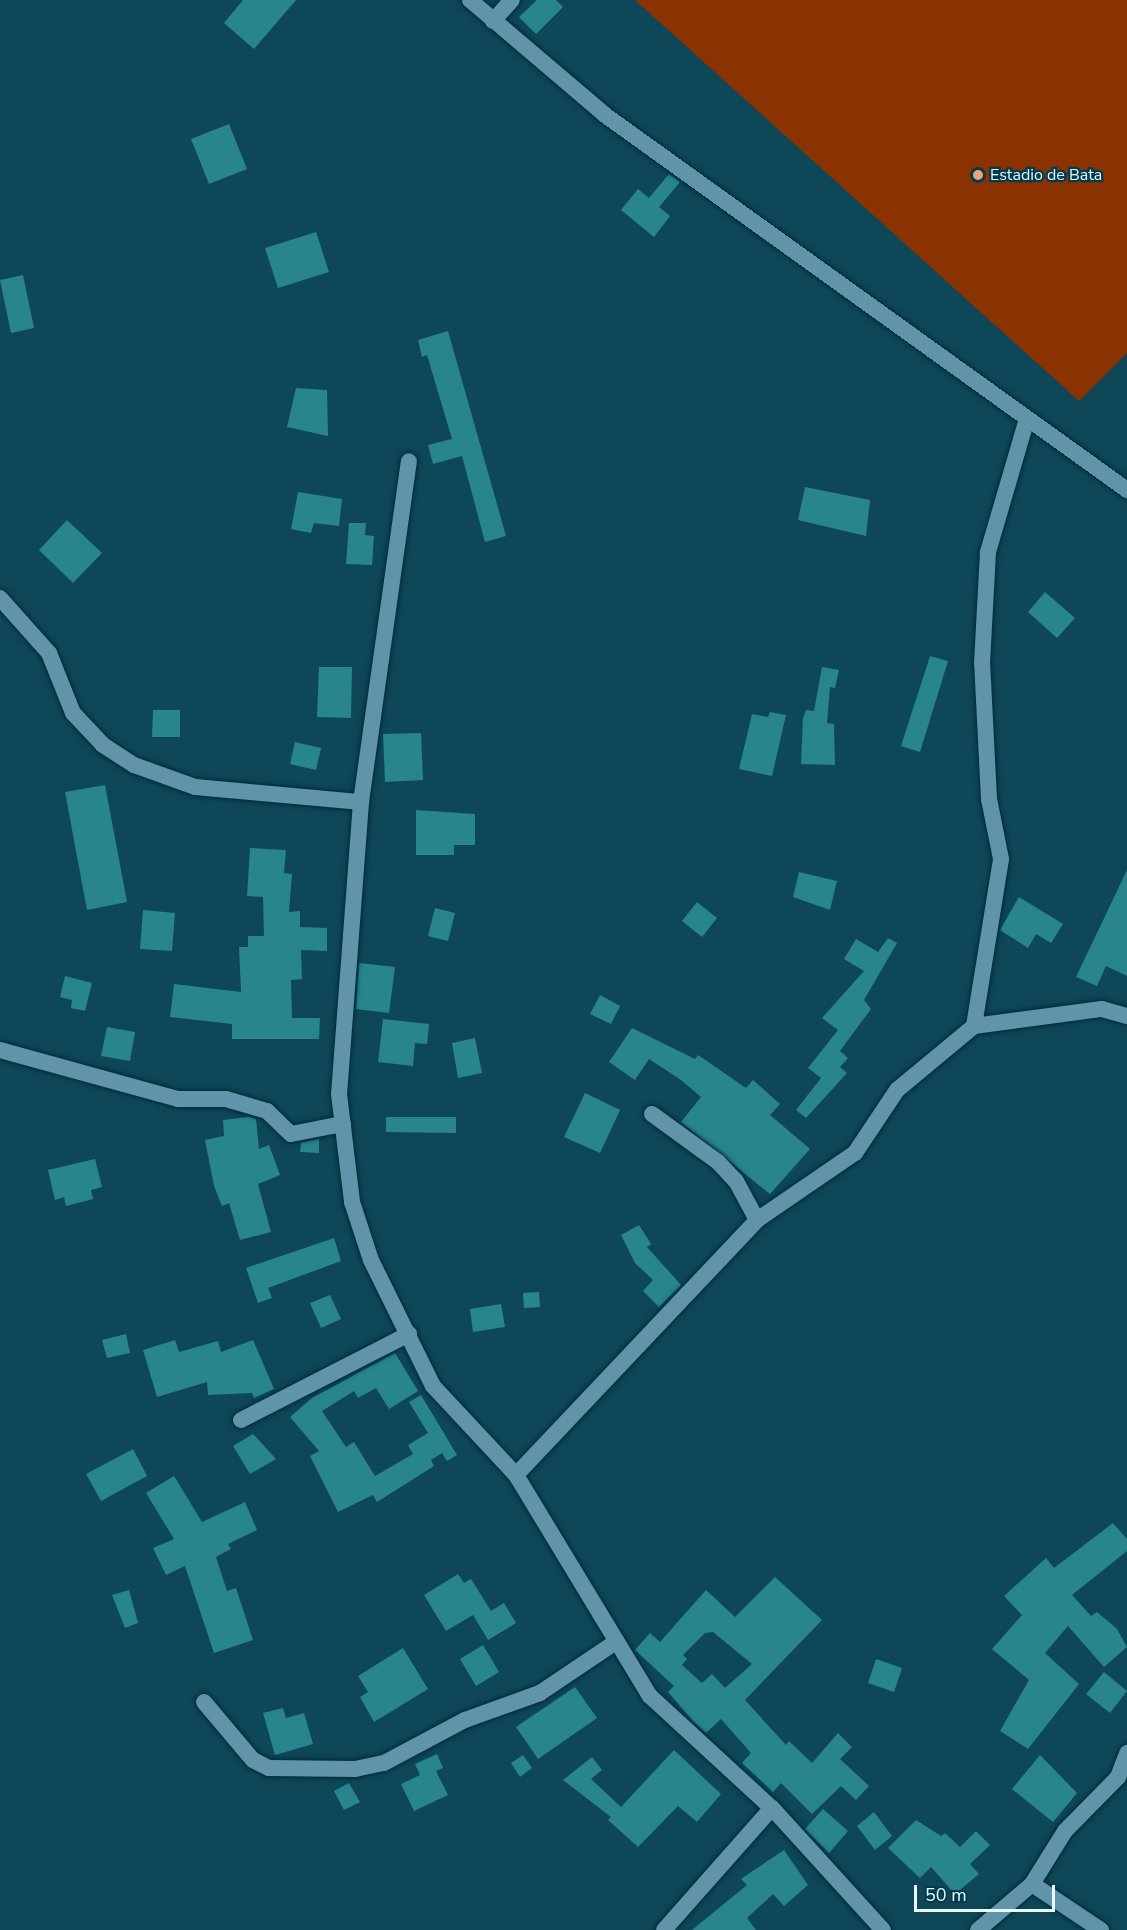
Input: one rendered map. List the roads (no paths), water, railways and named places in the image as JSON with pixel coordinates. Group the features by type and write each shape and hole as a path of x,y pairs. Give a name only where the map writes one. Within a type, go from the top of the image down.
{"street":[{"path":"470,0 605,115 1026,422 1127,490"},
{"path":"493,21 512,0"},
{"path":"974,1026 1001,859 989,799 982,663 988,552 1026,422"},
{"path":"409,461 361,802 343,1012 343,1124 352,1202 371,1260 440,1396 516,1475 656,1705 772,1808 849,1887 883,1930"},
{"path":"0,598 49,653 73,713 103,745 134,765 195,787 361,802"},
{"path":"516,1475 757,1220 855,1153 897,1090 974,1026 1102,1009 1127,1016"},
{"path":"0,1050 178,1099 226,1099 267,1111 291,1134 343,1124"},
{"path":"652,1114 718,1162 736,1181 757,1220"},
{"path":"242,1420 409,1334"},
{"path":"204,1702 253,1760 269,1768 355,1769 384,1763 465,1720 540,1693 616,1642"},
{"path":"978,1930 1032,1884 1065,1831 1118,1777 1127,1753"},
{"path":"664,1930 772,1808"},
{"path":"1032,1884 1101,1930"}],"place":[{"name":"Estadio de Bata","path":"978,175"}]}
